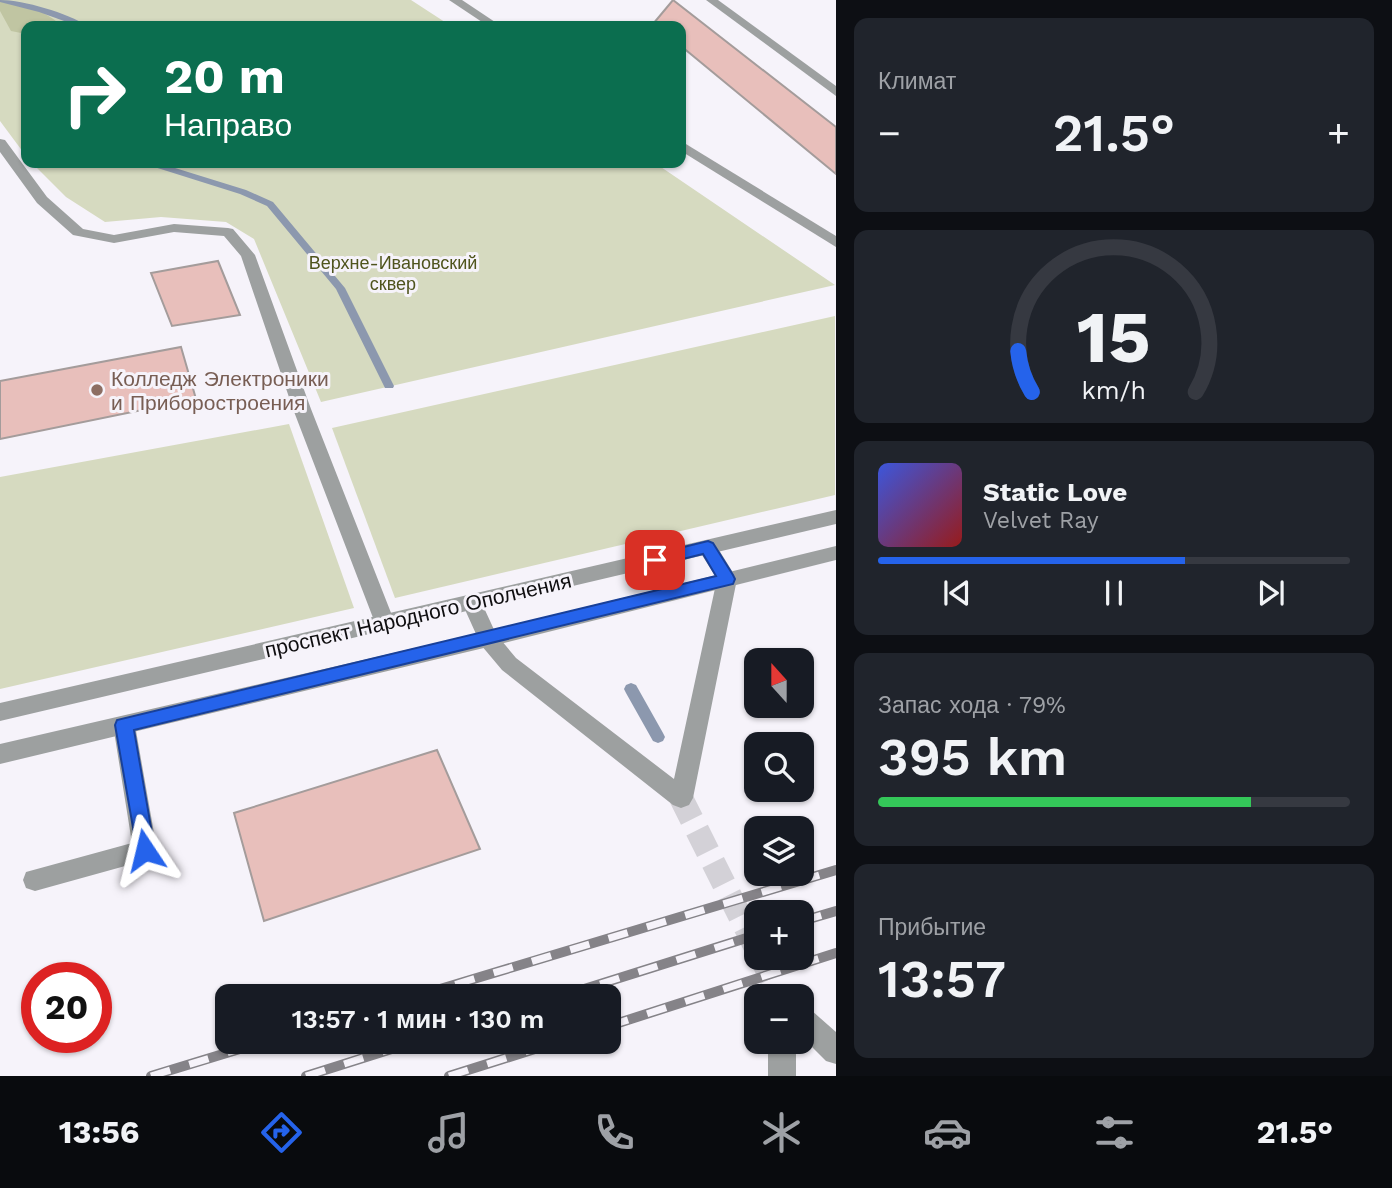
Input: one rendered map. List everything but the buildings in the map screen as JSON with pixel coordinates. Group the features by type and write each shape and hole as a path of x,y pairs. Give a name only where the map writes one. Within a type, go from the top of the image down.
{"street":[{"path":"454,0 487,21"},
{"path":"710,0 835,92"},
{"path":"0,143 42,200 78,232 114,239 174,228 228,232 248,255 308,426 385,623"},
{"path":"686,148 835,243"},
{"name":"проспект Народного Ополчения","path":"0,712 835,517"},
{"path":"472,603 488,639 509,664 681,798 727,579 708,547"},
{"name":"проспект Народного Ополчения","path":"0,754 488,639 835,553"},
{"path":"34,880 145,850 124,725"},
{"path":"814,1031 835,1051"},
{"path":"782,1054 782,1076"}],"green space":[{"path":"0,0 411,0 443,21 21,21 21,149 0,121"},
{"path":"0,0 15,2 33,8 56,21 21,21 21,33 11,31 0,11"},
{"name":"Верхне-Ивановский сквер","path":"37,168 662,168 835,285 321,402 254,239 226,222 161,217 105,222 66,197"},
{"path":"835,316 835,495 395,598 332,428"},
{"path":"289,424 354,608 0,689 0,477"}],"waterway":[{"path":"0,0 41,10 71,21"},
{"path":"167,168 243,192 270,204 340,288 389,386"},
{"path":"631,689 658,737"}],"tunnel":[{"path":"681,798 744,924"},
{"path":"767,970 774,984"}],"railway":[{"path":"457,984 836,870"},
{"path":"814,917 836,911"},
{"path":"600,984 744,939"},
{"path":"621,1022 836,953"},
{"path":"151,1076 223,1054"},
{"path":"306,1076 376,1054"},
{"path":"449,1076 519,1054"}],"place":[{"name":"Колледж Электроники и Приборостроения","path":"97,390"}],"route":[{"path":"145,850 124,725 727,579 708,547 655,560"}]}
